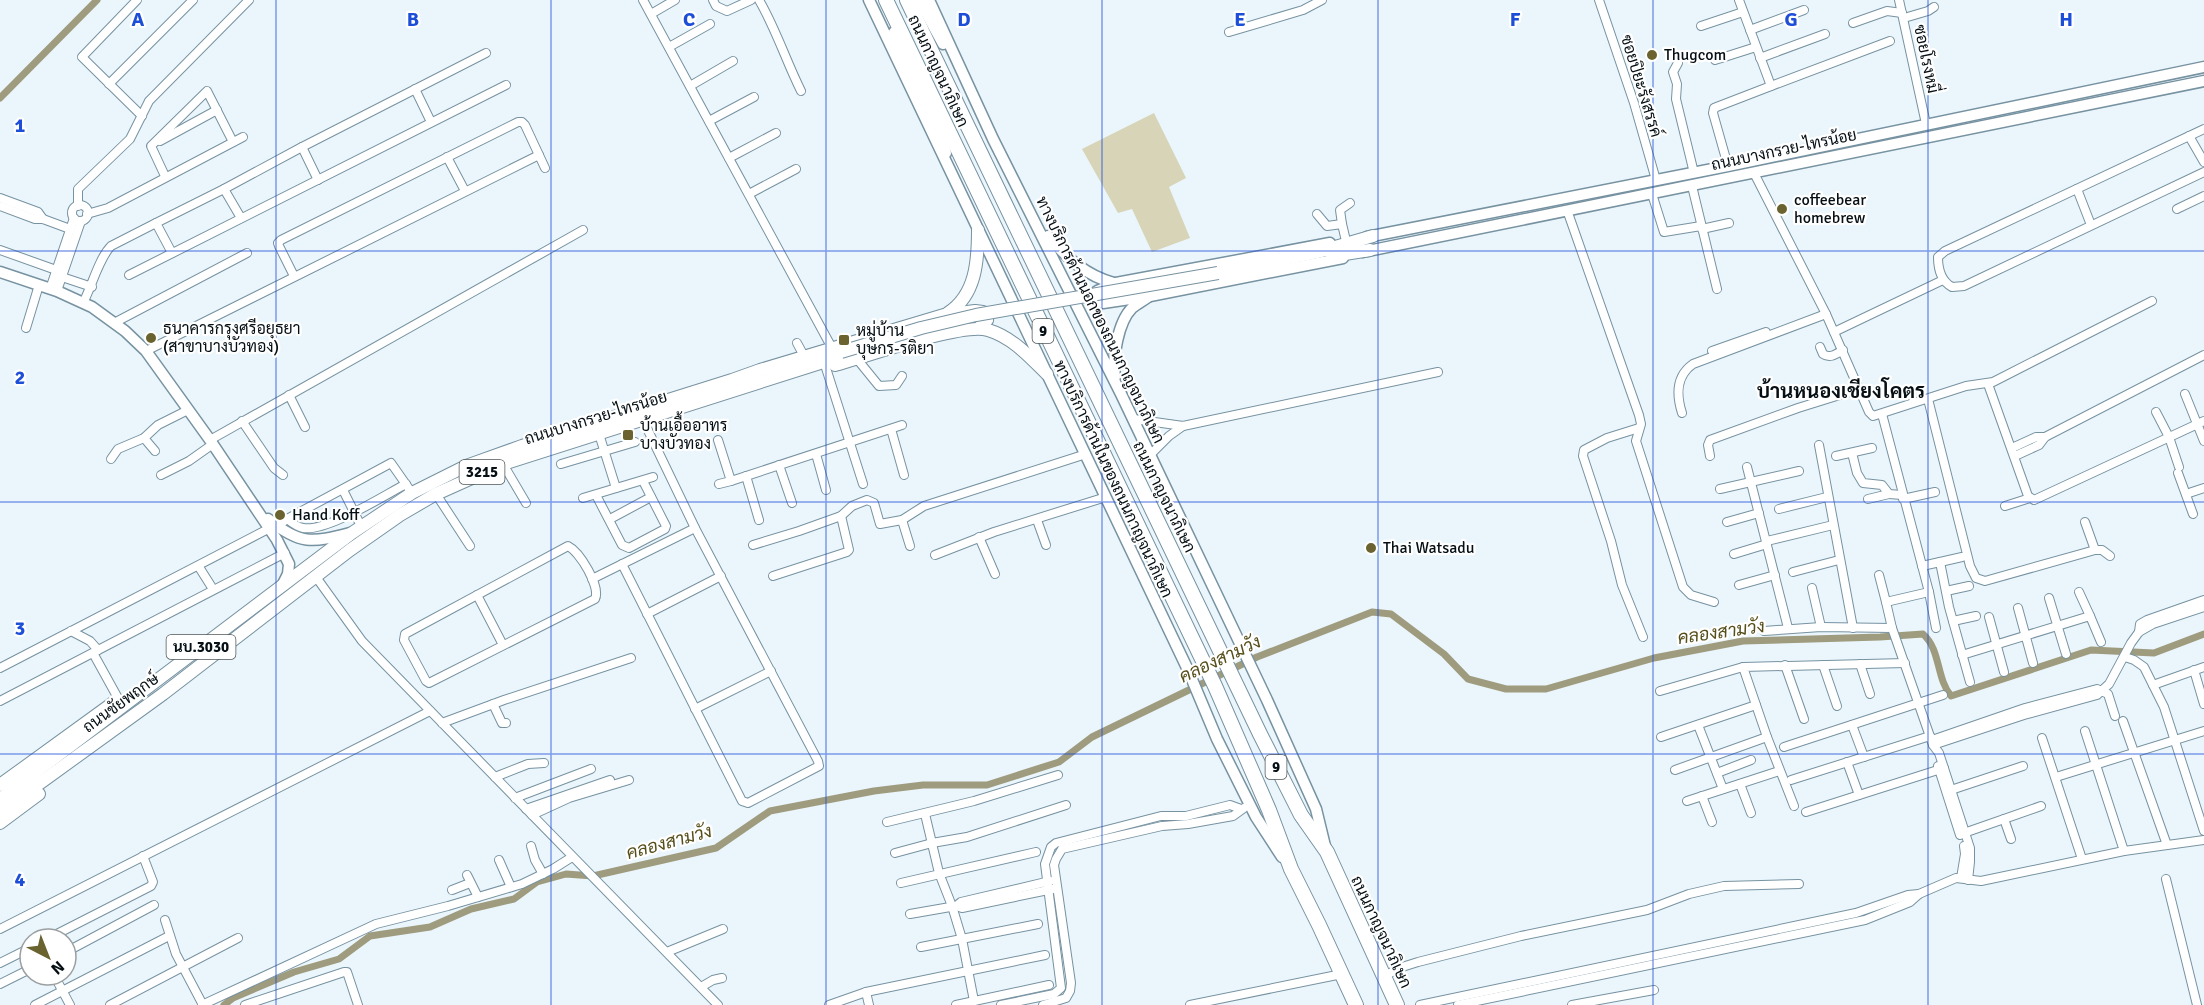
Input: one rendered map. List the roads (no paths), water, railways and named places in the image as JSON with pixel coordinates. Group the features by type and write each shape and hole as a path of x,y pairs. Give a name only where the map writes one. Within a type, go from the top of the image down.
{"highway":[{"name":"ถนนกาญจนาภิเษก","path":"879,0 1215,686 1269,810 1291,869 1356,1005"},
{"name":"ถนนกาญจนาภิเษก","path":"907,0 1221,654 1300,815 1327,852 1397,1005"}],"main road":[{"name":"ทางบริการด้านในของถนนกาญจนาภิเษก","path":"879,0 941,134 950,168 978,230 1188,670 1246,807 1291,869"},
{"path":"919,0 968,86"},
{"name":"ทางบริการด้านนอกของถนนกาญจนาภิเษก","path":"929,0 993,139 1117,386 1242,647 1316,809 1327,852"},
{"name":"ถนนบางกรวย-ไทรน้อย","path":"2204,67 1694,173 1373,236 1116,283 1096,291 1095,299 1103,303 1150,296 1320,264 1370,250 2204,81"},
{"path":"1033,216 1074,263 1098,278 1116,283"},
{"path":"944,315 963,301 969,290 978,258 978,230"},
{"path":"1219,274 1318,252 1373,236"},
{"path":"734,386 804,356 838,352 967,321 1219,274 1370,250"},
{"name":"ถนนบางกรวย-ไทรน้อย","path":"0,272 49,288 83,303 114,323 146,351 258,512 273,527 295,538 314,542 357,529"},
{"path":"1117,386 1114,356 1119,334 1131,309 1150,296"},
{"path":"734,386 944,315 983,312 987,321 979,328"},
{"path":"734,386 763,388 937,336 979,328 1005,338 1024,351 1047,374"},
{"name":"ถนนบางกรวย-ไทรน้อย","path":"260,619 382,527 436,494 503,465 643,420 734,386"},
{"name":"ถนนบางกรวย-ไทรน้อย","path":"252,609 409,489 493,456 734,386"},
{"name":"ถนนบางกรวย-ไทรน้อย","path":"273,527 285,553"},
{"path":"282,586 289,569 285,553"},
{"name":"ถนนชัยพฤกษ์","path":"0,812 151,685 252,609"},
{"name":"ถนนชัยพฤกษ์","path":"0,799 163,694 260,619"},
{"path":"0,785 119,700 151,685"},
{"path":"0,823 140,718 163,694"}],"street":[{"path":"137,0 82,57 142,116"},
{"path":"109,84 193,0"},
{"path":"78,206 78,189 130,139 149,101 249,0"},
{"path":"643,0 838,352"},
{"path":"651,14 675,0"},
{"path":"713,0 716,6 727,11 751,0"},
{"path":"759,0 772,23 801,91"},
{"path":"1229,32 1303,10 1322,0"},
{"name":"ซอยปิยะรังสรรค์","path":"1599,0 1634,103 1656,180"},
{"path":"1740,0 1771,86"},
{"name":"ซอยโรงหมี่","path":"1899,0 1907,16 1926,124"},
{"path":"1853,23 1887,11 1907,16 1928,11 1934,7"},
{"path":"1750,30 1804,10"},
{"path":"1701,26 1743,12"},
{"path":"669,48 710,24"},
{"path":"1760,58 1825,34"},
{"path":"1728,166 1713,113 1714,108 1890,41"},
{"path":"1715,60 1756,47"},
{"path":"83,303 92,287 106,250 111,246 486,52"},
{"path":"690,86 734,61"},
{"path":"1678,63 1673,72 1677,84 1676,99 1694,173"},
{"path":"129,275 506,85"},
{"path":"415,89 431,122"},
{"path":"151,146 207,91 233,142"},
{"path":"709,121 754,97"},
{"path":"151,146 217,111"},
{"path":"294,276 279,246 278,243 281,240 518,122 525,125 545,168"},
{"path":"2204,129 1945,251 1938,257 1943,280 1952,287 1964,286 2204,172"},
{"path":"729,158 776,133"},
{"path":"2189,136 2204,162"},
{"path":"59,273 70,229 77,220 87,214 108,208 243,137"},
{"path":"151,146 165,176"},
{"path":"302,147 318,180"},
{"path":"146,351 539,155"},
{"path":"447,157 465,191"},
{"path":"749,194 796,169"},
{"path":"1754,173 1825,312 1870,414 1882,414 1966,386 1988,384 2152,301"},
{"path":"1692,186 1717,289"},
{"path":"224,189 241,218"},
{"path":"2078,189 2091,225"},
{"path":"1652,194 1664,232 1729,223"},
{"path":"2177,209 2204,196"},
{"path":"0,198 6,206 35,219 43,219 70,229"},
{"path":"1346,241 1340,210 1350,203"},
{"path":"78,206 85,208 87,214"},
{"path":"26,328 59,273 77,220 73,210 78,206"},
{"path":"1567,210 1633,397 1641,424 1636,441 1683,586 1690,595 1714,602"},
{"path":"1317,214 1327,226 1342,224"},
{"path":"156,223 172,253"},
{"path":"161,475 189,461 211,442 242,421 583,230"},
{"path":"0,250 92,287"},
{"path":"114,323 246,254"},
{"path":"1834,332 1943,280"},
{"path":"1712,351 1825,312"},
{"path":"1682,413 1677,399 1678,388 1681,376 1693,364 1825,312"},
{"path":"797,343 804,356"},
{"path":"1820,347 1826,356 1833,356 1843,350"},
{"path":"2014,452 2039,445 2045,437 2204,355"},
{"path":"857,359 879,386 896,385 902,376"},
{"path":"826,368 863,484"},
{"path":"1133,419 1183,426 1438,372"},
{"path":"1988,384 2030,498"},
{"path":"1710,456 1708,445 1710,440 1859,389"},
{"path":"2185,394 2201,422 2204,441"},
{"path":"289,395 305,427"},
{"path":"1928,399 1970,566 1976,578 1985,581 2095,550 2102,550 2110,556"},
{"path":"111,459 118,449 144,438 158,425 188,410"},
{"path":"2157,412 2169,437 2193,514"},
{"path":"1882,414 1902,497 1929,592 1936,628"},
{"path":"622,564 742,801 748,803 819,766 695,528 643,420"},
{"path":"242,421 274,468 283,475"},
{"path":"2005,506 2030,498 2037,500 2201,422"},
{"path":"719,484 902,425"},
{"path":"1150,455 1183,426"},
{"path":"1639,428 1607,438 1584,450 1583,456 1611,541 1622,585 1643,637"},
{"path":"891,429 904,475"},
{"path":"599,434 616,488"},
{"path":"144,438 155,451"},
{"path":"718,440 731,481"},
{"path":"561,464 635,442"},
{"path":"1819,445 1853,628"},
{"path":"1836,456 1872,448"},
{"path":"1852,453 1857,473 1863,483 1882,486 1889,494"},
{"path":"816,454 826,490"},
{"path":"753,545 841,516 851,507 869,500 874,503 880,524 902,520 924,506 1086,454"},
{"path":"0,668 199,567 287,519 343,490 391,463 409,489 328,524 307,529 296,526 287,519"},
{"path":"503,465 526,503"},
{"path":"779,465 792,503"},
{"path":"1747,467 1788,628"},
{"path":"1720,489 1798,471"},
{"path":"746,476 759,520"},
{"path":"584,498 653,477"},
{"path":"596,495 625,548 629,548 663,531 666,526 643,481"},
{"path":"2186,494 2204,488"},
{"path":"343,490 353,512 357,529"},
{"path":"1868,499 1889,494 1902,497 1935,492"},
{"path":"436,494 470,546"},
{"path":"610,519 651,497"},
{"path":"934,555 979,537 1106,497"},
{"path":"1779,508 1827,497"},
{"path":"1727,522 1759,513"},
{"path":"772,576 847,552 848,543 841,516"},
{"path":"902,520 910,546"},
{"path":"1037,520 1046,545"},
{"path":"2085,522 2095,550"},
{"path":"1734,554 1833,525"},
{"path":"592,579 695,528"},
{"path":"979,537 995,574"},
{"path":"568,546 576,552 592,579 597,589 595,599 429,683 418,668 404,640 405,634 568,546"},
{"path":"0,701 285,553"},
{"path":"1922,566 1962,557"},
{"path":"1793,572 1839,560"},
{"path":"1940,562 1970,682"},
{"path":"199,567 211,586"},
{"path":"1739,585 1775,575"},
{"path":"1879,575 1893,630 1933,743 1939,753 1941,769 1970,855 1964,879"},
{"path":"647,614 721,576"},
{"path":"316,577 362,641 718,1005"},
{"path":"1946,591 1969,586"},
{"path":"1812,588 1821,627"},
{"path":"1886,602 1929,592"},
{"path":"2079,592 2101,642"},
{"path":"477,595 503,645"},
{"path":"2049,598 2066,654"},
{"path":"2139,632 2140,624 2147,620 2204,600"},
{"path":"2103,690 2109,684 2139,632 2153,624 2204,607"},
{"path":"2018,608 2034,663"},
{"path":"1953,621 1976,616"},
{"path":"1989,616 2004,672"},
{"path":"1962,655 2090,616"},
{"path":"1764,631 1821,627 1893,630"},
{"path":"71,631 90,641 119,700"},
{"path":"2125,656 2142,665 2164,707 2204,831"},
{"path":"442,723 631,658"},
{"path":"1660,691 1743,667 1905,663"},
{"path":"1860,664 1870,694"},
{"path":"1785,665 1804,718"},
{"path":"1823,665 1837,706"},
{"path":"1743,667 1779,771 1794,806"},
{"path":"2154,685 2204,667"},
{"path":"2194,670 2204,704"},
{"path":"695,709 771,671"},
{"path":"1791,780 1864,757 1933,743 2025,708 2097,689 2108,694 2115,716"},
{"path":"1784,747 1943,695"},
{"path":"493,704 499,719 502,723 506,723"},
{"path":"1660,737 1756,705"},
{"path":"0,929 430,711"},
{"path":"2123,721 2167,845"},
{"path":"1698,725 1723,789"},
{"path":"1852,725 1864,757"},
{"path":"2085,731 2124,851"},
{"path":"2056,777 2204,731"},
{"path":"1675,770 1767,737"},
{"path":"2042,738 2082,859"},
{"path":"1717,773 1751,760"},
{"path":"1847,762 1859,795"},
{"path":"495,777 528,764 544,763"},
{"path":"1951,790 2023,766"},
{"path":"515,798 591,769"},
{"path":"1941,769 1951,790 1965,833 1965,843"},
{"path":"1806,812 1941,769"},
{"path":"1687,801 1779,771"},
{"path":"887,822 974,801 1058,775"},
{"path":"529,812 610,780"},
{"path":"529,812 629,780"},
{"path":"1740,784 1751,813"},
{"path":"1702,796 1712,822"},
{"path":"895,853 967,837 1066,805"},
{"path":"1043,1005 1066,998 1070,992 1071,983 1052,885 1045,864 1047,855 1056,843 1161,816 1186,816 1230,806 1246,807"},
{"path":"1965,833 2041,806"},
{"path":"1001,1005 1054,994 1061,988 1052,885 1054,865 1062,849 1152,828 1233,816 1246,807"},
{"path":"1210,810 1212,819"},
{"path":"925,814 939,873 954,906 974,1001"},
{"path":"1149,819 1152,828"},
{"path":"2004,819 2011,839"},
{"path":"1458,1005 1865,920 1910,902 1919,894 1949,880 1981,880 2124,851 2204,840"},
{"path":"531,846 543,874"},
{"path":"901,883 1036,852"},
{"path":"71,927 151,886 153,878 143,856"},
{"path":"165,920 169,936 202,1005 376,924 511,887 543,874 572,857"},
{"path":"499,860 511,887"},
{"path":"452,890 469,879 478,897"},
{"path":"2166,879 2197,1005"},
{"path":"1383,977 1399,968 1428,959 1521,936 1655,908 1689,894 1724,886 1799,884"},
{"path":"910,914 954,906 962,908 1052,885"},
{"path":"1420,1005 1856,913 1908,895 1919,894"},
{"path":"78,946 154,905"},
{"path":"921,947 1038,924"},
{"path":"667,952 723,929"},
{"path":"35,1005 169,936"},
{"path":"110,1005 238,938"},
{"path":"0,963 18,954"},
{"path":"829,1005 866,992 968,969 1045,955"},
{"path":"245,1005 344,972 347,972 350,977 355,1004"},
{"path":"1190,1005 1342,974"},
{"path":"0,984 18,975"},
{"path":"701,987 722,978"},
{"path":"956,1005 1049,985"},
{"path":"61,987 70,1005"},
{"path":"1572,1005 1654,990"},
{"path":"866,992 869,1005"}],"waterway":[{"path":"0,98 97,0"},
{"name":"คลองสามวัง","path":"224,1005 233,998 294,972 339,959 370,936 430,927 471,909 514,899 537,882 566,874 593,876 716,848 770,811 874,791 923,785 987,785 1059,762 1092,737 1257,657 1372,612 1391,614 1444,654 1468,679 1506,689 1546,689 1654,658 1743,641 1923,634 1933,648 1943,681 1951,696 2091,650 2154,653 2204,634"}],"place":[{"name":"Thugcom","path":"1652,55"},
{"name":"coffeebear homebrew","path":"1782,209"},
{"name":"ธนาคารกรุงศรีอยุธยา (สาขาบางบัวทอง)","path":"151,338"},
{"name":"หมู่บ้าน บุษกร-รติยา","path":"844,340"},
{"name":"บ้านเอื้ออาทร บางบัวทอง","path":"628,435"},
{"name":"Hand Koff","path":"280,515"},
{"name":"Thai Watsadu","path":"1371,548"}],"district":[{"name":"บ้านหนองเชียงโคตร","path":"1841,391"}]}
